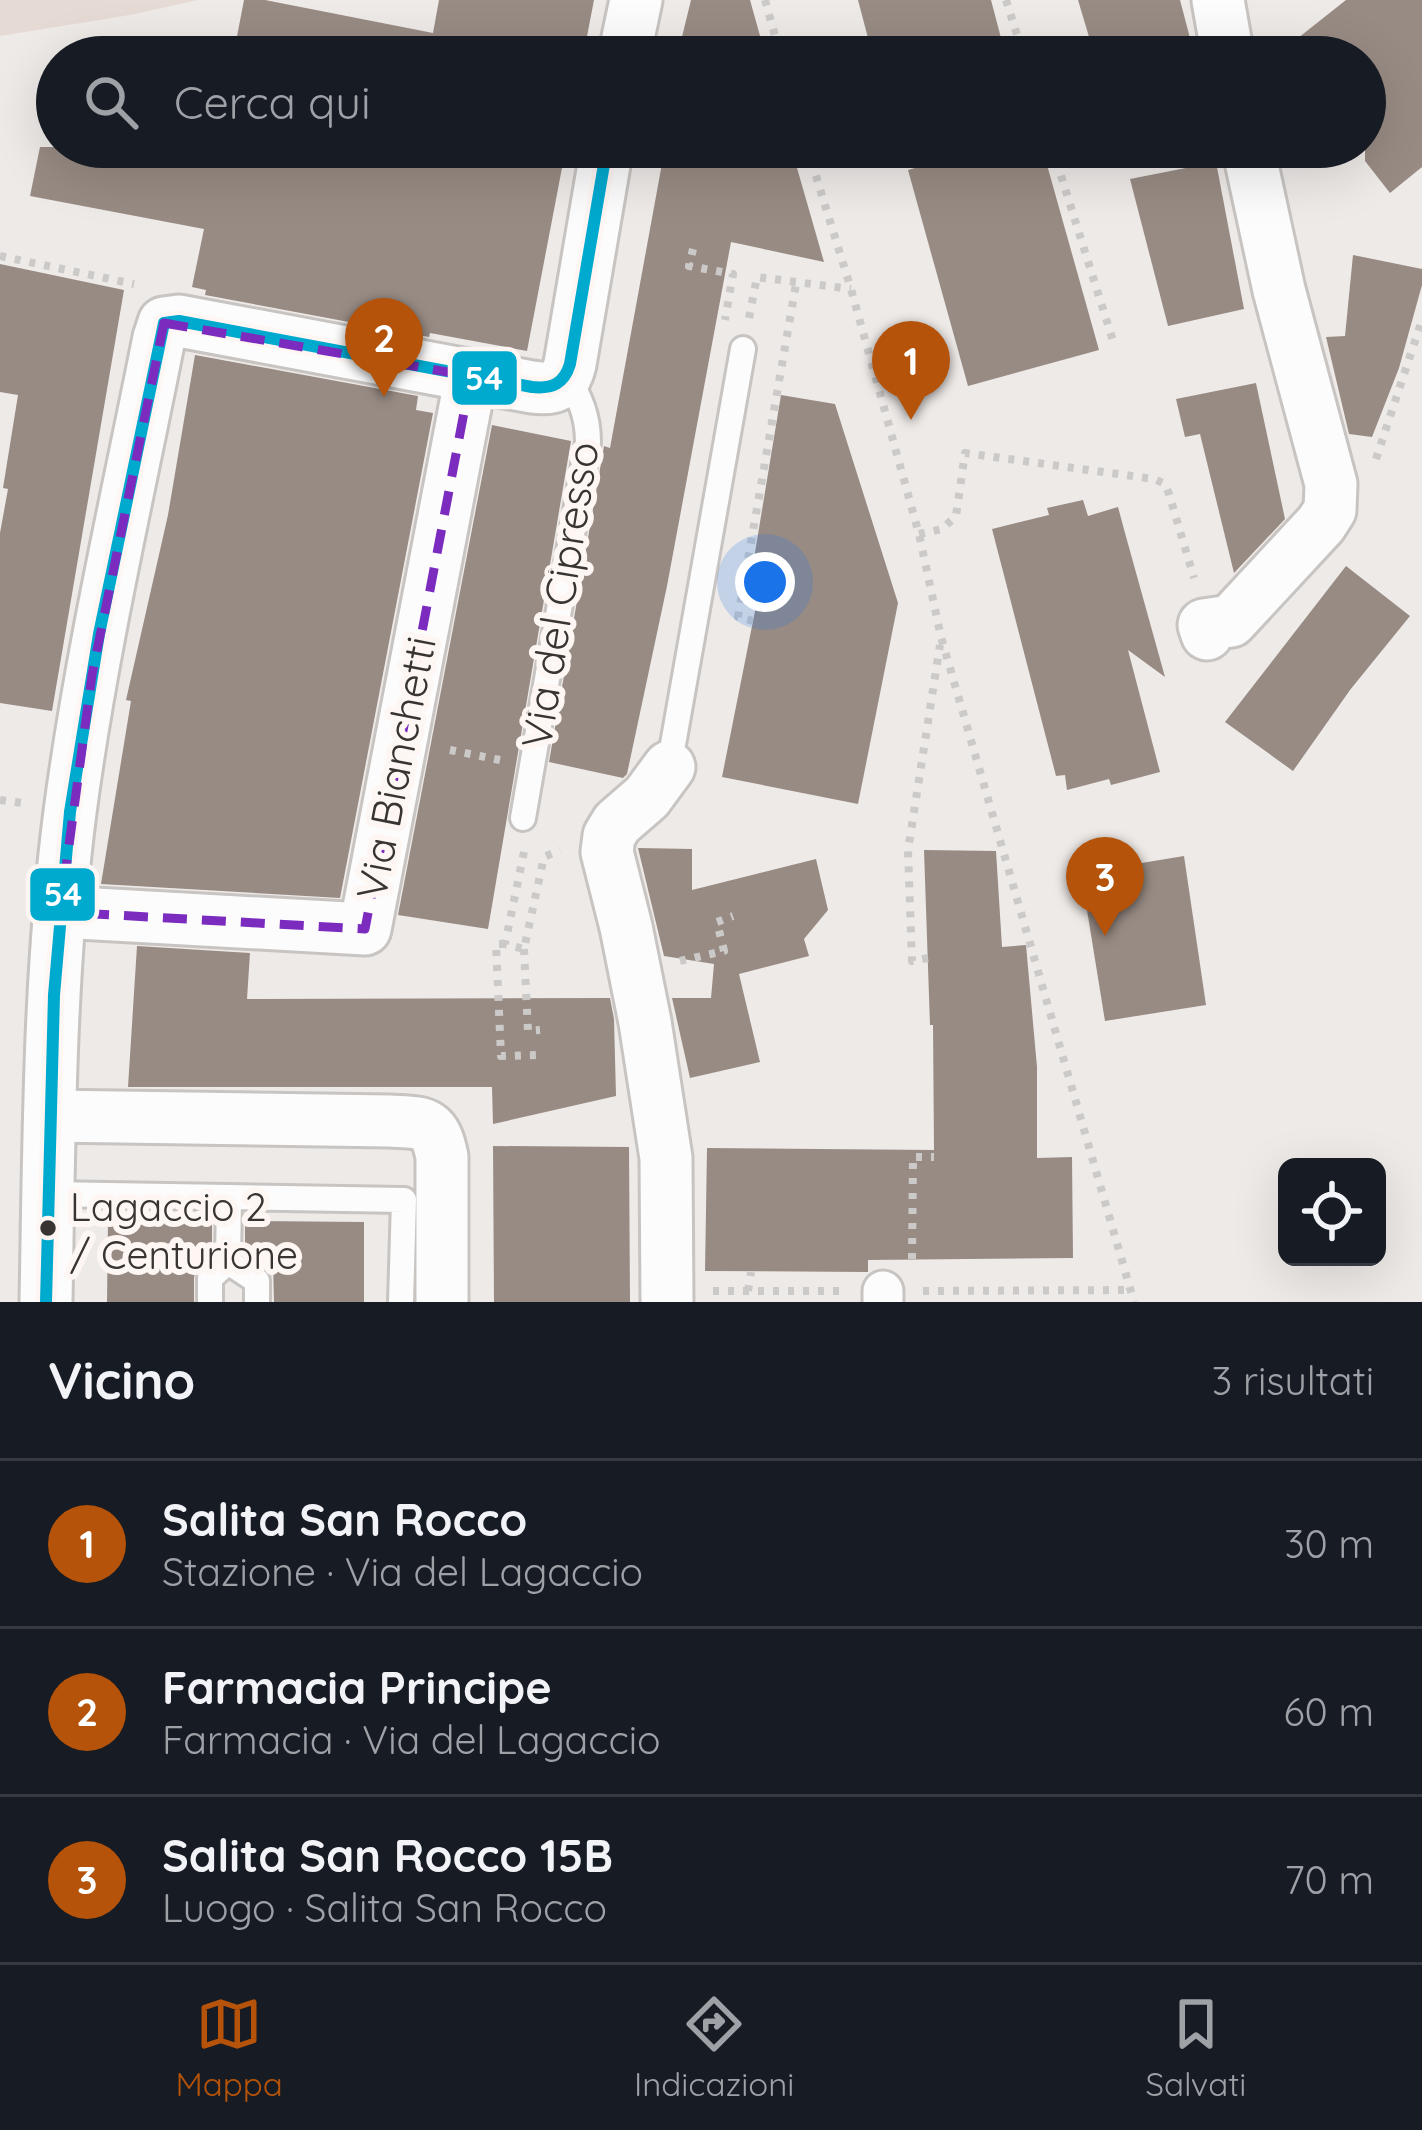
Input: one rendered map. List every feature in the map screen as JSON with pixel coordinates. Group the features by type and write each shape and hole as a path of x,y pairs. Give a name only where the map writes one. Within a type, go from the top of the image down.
{"street":[{"path":"628,36 636,0"},
{"path":"1218,0 1224,36"},
{"path":"46,1302 50,1116 70,811 92,676 164,323 179,321 547,389 560,385 567,376 603,168"},
{"path":"1206,630 1231,621 1321,524 1330,510 1332,493 1253,168"},
{"name":"Via Bianchetti","path":"60,912 365,929 471,376"},
{"path":"667,1302 666,1158 641,1003 607,852 617,823 647,797 669,767"},
{"path":"50,1116 429,1126 438,1137 442,1157 442,1302"}],"lane":[{"path":"669,767 743,349"},
{"name":"Via del Cipresso","path":"523,818 588,442 583,405 567,376"},
{"path":"48,1194 404,1200 401,1302"},
{"path":"210,1302 210,1278 228,1262 229,1197"},
{"path":"228,1262 257,1281 257,1302"}],"path":[{"path":"765,0 775,36"},
{"path":"1006,0 1017,36"},
{"path":"814,168 919,534 941,637 1134,1302"},
{"path":"1059,168 1114,344"},
{"path":"693,249 689,266 734,274"},
{"path":"0,256 138,284"},
{"path":"743,349 757,277 851,289"},
{"path":"753,621 738,617 796,284"},
{"path":"1332,493 1379,457 1422,320"},
{"path":"919,534 942,529 956,516 965,453 1154,479 1165,484 1169,494 1206,630"},
{"path":"928,958 912,962 908,850 941,637"},
{"path":"661,966 724,951 717,922 733,916"},
{"path":"505,944 496,944 501,1056 540,1055"},
{"path":"524,949 528,1031 540,1030"},
{"path":"893,1289 913,1157 934,1156"},
{"path":"748,1291 751,1271"}],"highlighted area":[{"path":"164,323 471,376 365,929 60,912 92,675"}],"shaded area":[{"path":"0,0 198,0 0,36"}],"building":[{"path":"244,0 265,0 433,33 439,0 594,0 587,36 237,36"},
{"path":"691,0 750,0 760,36 682,36"},
{"path":"858,0 991,0 1000,36 867,36"},
{"path":"1078,0 1180,0 1189,36 1089,36"},
{"path":"1346,0 1422,0 1422,167 1390,193 1370,168 1386,168 1386,36 1301,36"},
{"path":"36,167 562,168 527,351 205,295 206,290 192,287 204,229 30,196"},
{"path":"661,168 797,168 824,262 731,242 667,586 623,778 549,762 604,446 610,448"},
{"path":"1048,168 1099,350 968,386 908,170"},
{"path":"1186,168 1217,168 1244,309 1168,326 1130,179"},
{"path":"1353,255 1422,269 1422,285 1399,368 1372,437 1349,434 1326,337 1345,336"},
{"path":"0,264 124,290 52,711 0,703 0,533 18,395 0,392"},
{"path":"195,355 418,396 416,410 433,413 340,898 101,884 131,701 126,700 168,515"},
{"path":"1256,383 1285,519 1234,573 1200,434 1185,437 1176,399"},
{"path":"781,395 835,404 898,603 858,804 722,777 758,596 748,595"},
{"path":"492,425 571,441 488,929 398,915"},
{"path":"1083,500 1088,516 1118,507 1165,677 1128,650 1160,772 1067,790 1065,775 1056,776 992,529 1049,515 1047,508"},
{"path":"1346,566 1410,616 1293,771 1225,722"},
{"path":"638,848 692,849 692,890 816,859 828,910 804,939 809,956 739,974 760,1062 690,1078 672,998 711,998 714,964 664,956"},
{"path":"924,850 996,851 1002,947 1026,945 1037,1067 1037,1158 1072,1157 1073,1258 868,1260 868,1272 705,1271 707,1148 934,1150"},
{"path":"1184,856 1206,1005 1105,1021 1081,873"},
{"path":"137,946 250,953 247,999 610,998 616,1096 493,1124 492,1087 128,1087"},
{"path":"493,1146 629,1147 630,1302 494,1302"},
{"path":"108,1220 212,1221 212,1254 197,1263 194,1302 107,1302"},
{"path":"245,1221 364,1222 364,1302 274,1302 273,1264 261,1264 245,1253"}],"transit line":[{"name":"54","path":"46,1302 54,995 70,812 99,634 164,323 179,321 532,387 551,386 561,381 570,364 603,168"}],"place":[{"name":"Farmacia Principe","path":"384,397"},
{"name":"Salita San Rocco","path":"911,420"},
{"name":"Salita San Rocco 15B","path":"1105,936"},
{"name":"Lagaccio 2 / Centurione","path":"48,1228"}]}
